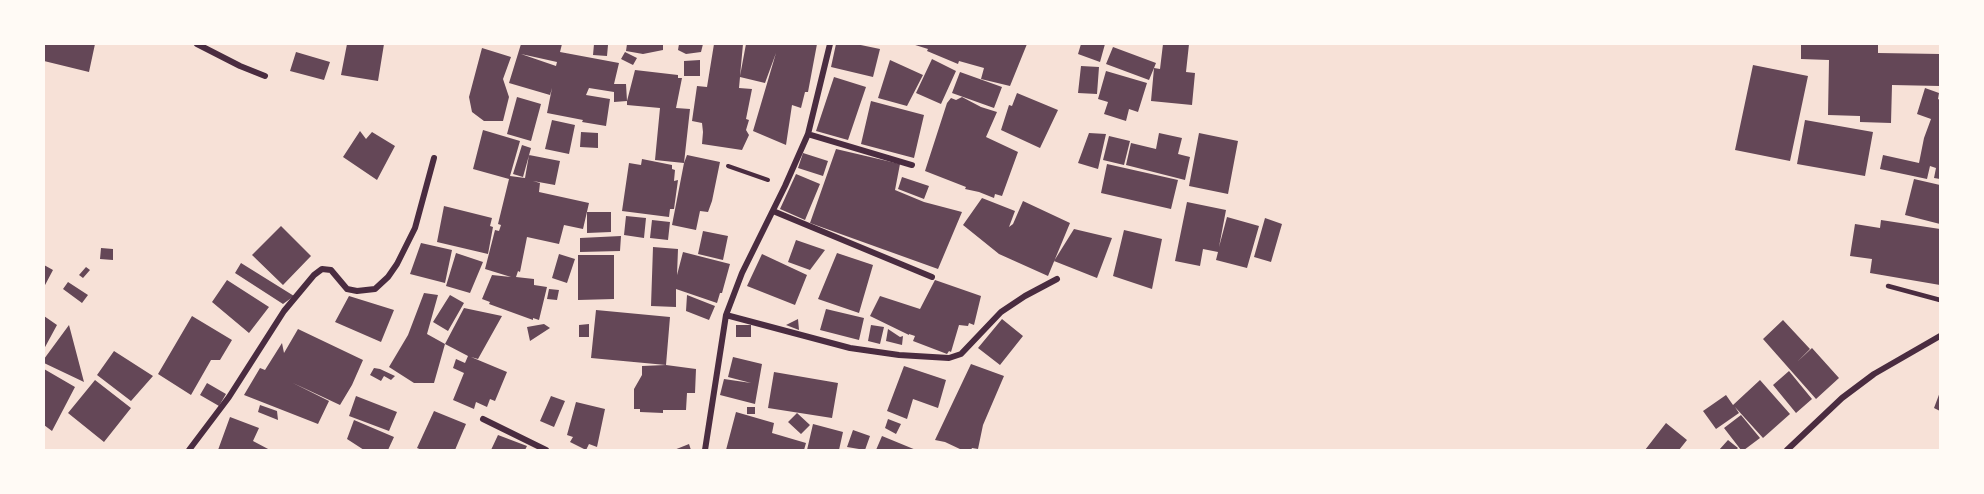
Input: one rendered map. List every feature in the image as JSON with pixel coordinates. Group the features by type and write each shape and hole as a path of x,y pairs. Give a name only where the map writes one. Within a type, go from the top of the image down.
{"street":[{"path":"197,44 265,76"},
{"path":"705,450 726,315 742,273 808,134 830,44"},
{"path":"808,134 912,165"},
{"path":"189,450 229,397 284,311 314,275 322,269 330,270 347,289 357,291 375,289 388,277 415,228 434,158"},
{"path":"773,211 932,277"},
{"path":"726,315 850,348 899,355 949,358 961,354 1001,312 1057,279"},
{"path":"1788,450 1842,398 1874,374 1941,336"},
{"path":"483,419 546,450"}],"lane":[{"path":"1887,286 1941,300"}],"path":[{"path":"728,166 785,186"}],"building":[{"path":"44,44 95,44 89,72 44,61"},
{"path":"347,44 384,44 378,81 341,75"},
{"path":"521,44 562,44 560,52 619,63 614,84 626,84 627,101 614,102 614,92 589,88 586,95 610,99 606,126 547,113 552,88 550,95 509,83","holes":["521,54 557,62 556,66"]},
{"path":"594,44 608,45 607,56 593,55"},
{"path":"627,44 663,44 663,50 643,54 626,51"},
{"path":"679,44 703,44 701,52 686,54 678,50"},
{"path":"714,44 743,44 740,76 746,44 817,44 808,92 805,92 801,108 792,105 786,145 753,131 776,53 765,83 740,77 739,88 752,89 746,119 749,120 746,130 749,135 742,150 702,144 702,123 692,121 697,86 707,87"},
{"path":"836,44 856,44 880,49 873,77 831,67"},
{"path":"912,44 1027,44 1010,86 981,79 984,68 959,61 958,64"},
{"path":"1081,44 1105,44 1100,62 1078,54"},
{"path":"1163,44 1189,44 1186,72 1195,73 1192,105 1151,101 1154,68 1160,69"},
{"path":"1801,44 1878,45 1878,53 1940,54 1940,86 1892,85 1891,123 1860,122 1860,116 1828,115 1829,60 1801,59"},
{"path":"1113,47 1156,63 1149,80 1106,64"},
{"path":"482,48 511,57 503,79 509,97 503,121 484,121 472,112 469,97"},
{"path":"296,52 330,62 324,80 290,71"},
{"path":"625,52 637,58 633,65 621,59"},
{"path":"932,59 956,71 941,104 916,93"},
{"path":"700,60 700,76 684,76 684,61"},
{"path":"890,60 923,75 907,106 878,98"},
{"path":"1753,65 1808,76 1790,161 1735,150"},
{"path":"1081,66 1099,67 1097,94 1078,93"},
{"path":"635,70 678,75 678,78 682,78 676,108 690,109 684,163 655,160 660,108 627,105"},
{"path":"1106,71 1147,83 1138,112 1129,109 1126,121 1104,114 1108,102 1098,99"},
{"path":"960,72 1002,87 994,108 952,93"},
{"path":"834,77 866,87 848,140 816,131"},
{"path":"1925,88 1939,93 1940,179 1934,178 1936,168 1930,166 1927,179 1880,169 1883,155 1919,163 1931,119 1917,114"},
{"path":"1017,93 1058,110 1040,148 1001,130 1009,105 1012,106"},
{"path":"517,97 541,104 531,141 507,134"},
{"path":"962,97 997,112 986,137 1018,152 1002,196 995,194 994,198 965,189 966,187 925,171 947,103 951,98 956,100"},
{"path":"871,101 924,115 914,158 861,144"},
{"path":"552,120 575,125 569,154 545,149"},
{"path":"1805,120 1873,132 1865,176 1797,164"},
{"path":"483,130 520,141 510,176 525,178 529,155 560,161 555,185 533,181 540,183 539,192 589,203 583,229 564,225 559,244 527,237 520,272 518,271 516,277 534,279 534,285 547,287 539,320 533,318 533,320 489,304 490,302 482,299 492,275 511,277 485,269 495,230 499,231 501,225 498,224 509,179 473,169"},
{"path":"360,131 366,139 372,132 395,146 377,180 343,157"},
{"path":"581,132 598,133 598,148 580,147"},
{"path":"1089,133 1106,134 1098,169 1078,163"},
{"path":"1159,133 1182,138 1178,154 1190,157 1185,180 1126,165 1131,143 1156,149"},
{"path":"1199,133 1238,141 1228,194 1189,186"},
{"path":"1109,136 1130,141 1124,165 1103,160"},
{"path":"522,145 531,148 523,177 513,174"},
{"path":"836,149 900,164 895,190 924,202 962,212 938,269 810,223"},
{"path":"803,153 828,161 823,176 798,168"},
{"path":"687,155 720,162 712,201 708,212 700,211 696,230 672,225"},
{"path":"642,159 672,165 672,169 675,170 674,181 678,180 674,209 670,209 669,217 622,211 629,163 641,165"},
{"path":"1107,164 1178,180 1171,209 1101,193"},
{"path":"796,174 820,184 805,220 780,209"},
{"path":"902,177 929,186 924,199 898,189"},
{"path":"1914,179 1940,185 1940,224 1905,215"},
{"path":"982,198 1015,211 1009,227 1013,224 1023,201 1070,223 1048,276 999,254 963,225"},
{"path":"1187,202 1226,210 1219,247 1227,217 1259,226 1247,268 1216,260 1218,252 1203,249 1200,266 1175,261"},
{"path":"444,206 492,218 490,226 493,227 488,254 437,242"},
{"path":"587,212 611,212 611,232 587,233"},
{"path":"626,216 646,218 644,238 624,235"},
{"path":"1265,218 1282,224 1271,262 1254,257"},
{"path":"652,220 670,222 668,240 650,238"},
{"path":"1881,220 1940,229 1940,285 1870,273 1872,259 1850,256 1855,224 1880,228"},
{"path":"281,226 311,256 283,285 252,255"},
{"path":"1074,229 1112,238 1097,278 1054,261"},
{"path":"1124,230 1162,239 1152,289 1113,276"},
{"path":"703,231 728,236 723,260 698,254"},
{"path":"621,236 620,251 580,252 580,238"},
{"path":"796,240 825,250 810,270 788,262"},
{"path":"421,243 452,250 445,283 410,274"},
{"path":"653,247 678,249 677,275 683,252 730,264 717,303 676,289 676,307 651,306"},
{"path":"101,248 113,249 113,260 100,259"},
{"path":"456,253 483,262 470,293 446,286"},
{"path":"837,253 873,265 859,313 818,299"},
{"path":"559,254 575,259 567,283 552,278"},
{"path":"762,254 807,275 795,305 747,286"},
{"path":"578,255 614,255 614,299 578,300"},
{"path":"241,263 294,296 283,304 235,273"},
{"path":"44,265 53,270 44,287"},
{"path":"86,267 90,270 83,278 79,275"},
{"path":"227,280 269,307 249,333 212,302"},
{"path":"935,280 981,296 974,325 969,323 968,326 959,325 951,352 947,354 913,341 915,336 870,316 880,296 920,309"},
{"path":"68,282 88,295 82,303 63,289"},
{"path":"549,289 559,290 557,300 547,299"},
{"path":"424,293 438,295 427,334 445,344 434,383 414,383 389,367 408,335"},
{"path":"450,295 464,303 448,331 433,322"},
{"path":"687,295 715,306 709,320 686,311"},
{"path":"349,296 394,310 381,342 335,322"},
{"path":"464,308 502,316 478,359 471,357 507,372 495,401 490,399 487,407 476,402 474,409 453,400 464,373 453,368 456,359 465,363 468,356 445,344"},
{"path":"826,309 864,318 859,340 820,330"},
{"path":"596,310 670,317 666,365 591,358"},
{"path":"44,316 57,325 44,349"},
{"path":"192,316 232,340 220,360 211,360 191,395 158,374"},
{"path":"798,319 799,330 786,325"},
{"path":"1002,319 1023,336 1000,365 978,348"},
{"path":"1783,320 1810,349 1797,362 1812,348 1839,378 1816,399 1763,339"},
{"path":"544,324 550,328 530,341 527,327"},
{"path":"589,324 589,337 579,337 579,325"},
{"path":"69,325 84,382 44,363 44,359"},
{"path":"736,325 751,325 751,337 736,337"},
{"path":"871,325 884,327 880,344 868,341"},
{"path":"298,329 363,360 340,405 293,383 329,401 318,424 244,395 260,368 265,370 282,343 284,353"},
{"path":"888,329 900,337 903,336 902,345 886,341"},
{"path":"114,351 153,376 131,401 97,375"},
{"path":"733,357 762,364 755,404 720,395 724,379 751,383 728,377"},
{"path":"971,364 1004,376 983,425 978,449 962,450 935,440"},
{"path":"666,365 696,369 695,393 687,393 686,410 663,410 663,413 640,412 640,409 634,409 634,389 642,375 642,366"},
{"path":"904,366 946,380 938,408 913,399 907,419 887,411"},
{"path":"374,368 395,376 391,380 384,376 381,381 370,375"},
{"path":"44,369 75,387 52,431 44,425"},
{"path":"1789,371 1812,399 1796,413 1773,385"},
{"path":"774,372 838,383 832,418 768,408"},
{"path":"95,380 131,408 104,442 68,413"},
{"path":"1760,380 1790,414 1763,438 1735,407 1739,413 1716,429 1703,411 1726,395 1733,405"},
{"path":"207,383 226,394 219,406 200,395"},
{"path":"1940,392 1940,411 1934,408"},
{"path":"356,396 397,412 389,431 349,416"},
{"path":"551,396 565,401 554,427 540,421"},
{"path":"576,402 605,409 597,447 589,444 586,450 570,442 573,437 567,435"},
{"path":"260,405 277,411 278,420 258,412"},
{"path":"747,407 755,407 755,414 747,414"},
{"path":"434,411 466,424 455,450 417,448"},
{"path":"736,412 774,423 772,433 806,443 804,450 726,450"},
{"path":"797,413 810,425 801,434 788,422"},
{"path":"1741,415 1760,438 1744,450 1741,450 1724,428"},
{"path":"230,417 259,428 253,441 270,450 218,450"},
{"path":"888,419 901,424 896,434 885,428"},
{"path":"354,420 394,437 388,450 364,450 347,439"},
{"path":"1666,423 1687,440 1679,450 1645,450"},
{"path":"813,424 843,432 839,450 807,450"},
{"path":"853,430 870,436 865,450 847,447"},
{"path":"498,435 527,446 525,450 491,450"},
{"path":"882,436 916,450 876,450"},
{"path":"1728,440 1738,448 1719,450"},
{"path":"689,444 691,450 674,450"}]}
